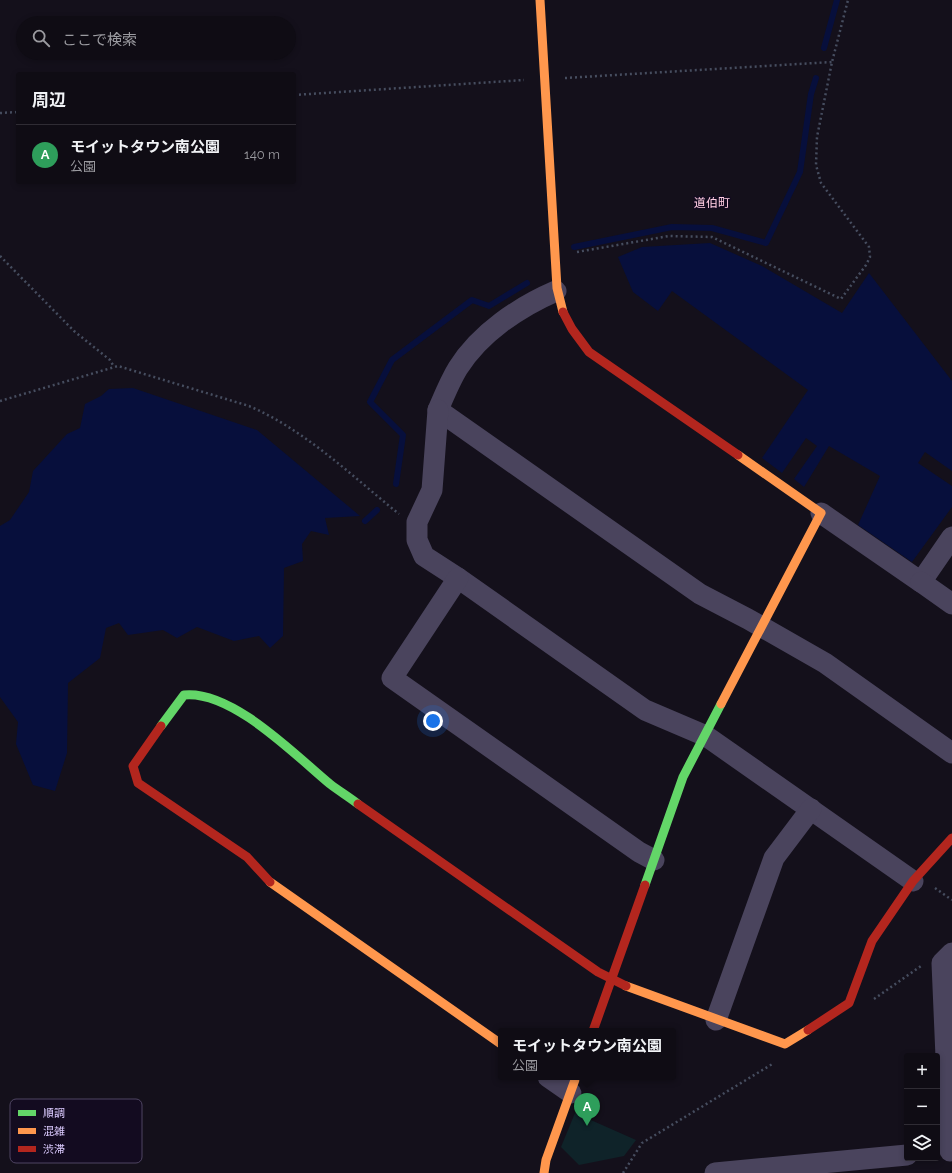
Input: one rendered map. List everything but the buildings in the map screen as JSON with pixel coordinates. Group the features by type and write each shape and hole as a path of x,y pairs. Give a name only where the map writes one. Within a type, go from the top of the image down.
{"street":[{"path":"540,0 556,260 556,291 563,314 570,329 589,352 952,604"},
{"path":"556,291 534,301 482,337 458,368 438,410 432,490 416,522 417,540 424,556 458,578 645,710 706,736 913,881"},
{"path":"438,410 700,594 825,663 952,753"},
{"path":"594,1028 684,777 821,513"},
{"path":"921,582 952,537"},
{"path":"458,578 392,678 639,852 654,860"},
{"path":"498,1042 274,886 247,858 138,783 133,766 184,694 193,694 218,700 269,731 331,785 591,968 630,988 785,1044 849,1003 872,941 913,881 952,838"},
{"path":"716,1020 774,858 811,809"},
{"path":"946,1151 948,1009 942,964 952,953"},
{"path":"544,1173 546,1160 574,1085 558,1080"},
{"path":"715,1173 884,1165 904,1156"}],"path":[{"path":"556,260 579,251 669,236 712,237 841,299 870,257 869,247 821,183 818,175 817,137 832,62 848,0"},
{"path":"296,95 832,62"},
{"path":"0,113 16,112"},
{"path":"0,256 74,331 110,360 114,367"},
{"path":"0,401 118,366 249,406 267,414 292,429 400,514 416,522"}],"shaded area":[{"path":"710,243 762,266 842,313 869,273 952,381 952,471 925,452 918,463 952,486 952,507 912,562 858,525 880,476 829,446 804,487 794,479 817,446 806,438 782,473 762,458 808,390 672,291 658,311 633,292 618,257 642,247"},
{"path":"133,388 257,430 360,516 325,518 329,535 311,531 302,544 303,561 284,568 283,636 270,648 259,636 234,641 197,627 177,638 163,630 128,635 119,623 106,628 100,658 68,683 67,753 55,791 33,785 16,744 18,722 0,697 0,526 10,520 29,492 33,471 67,434 80,428 85,404 101,396 109,389"},
{"path":"575,1113 636,1140 624,1156 579,1165 561,1147"}],"waterway":[{"path":"824,48 837,0"},
{"path":"574,247 672,227 712,228 766,243 800,172 811,94 816,78"},
{"path":"396,484 403,435 370,402 392,360 472,300 489,306 527,283"},
{"path":"365,521 377,510"}],"traffic: fast":[{"path":"161,726 184,695 203,696 222,703 242,713 262,727 330,784 358,804"},
{"path":"645,885 683,777 721,704"}],"traffic: slow":[{"path":"540,0 557,288 563,312"},
{"path":"721,704 821,513 738,455"},
{"path":"270,882 498,1042"},
{"path":"626,986 785,1044 808,1030"},
{"path":"544,1173 546,1160 575,1080"}],"traffic: jam":[{"path":"563,312 572,329 589,352 738,455"},
{"path":"161,726 133,766 138,783 247,857 270,882"},
{"path":"358,804 598,972 626,986"},
{"path":"808,1030 849,1003 872,941 913,881 952,838"},
{"path":"594,1028 645,885"}],"place":[{"name":"モイットタウン南公園","path":"587,1126"}],"district":[{"name":"道伯町","path":"712,203"}]}
